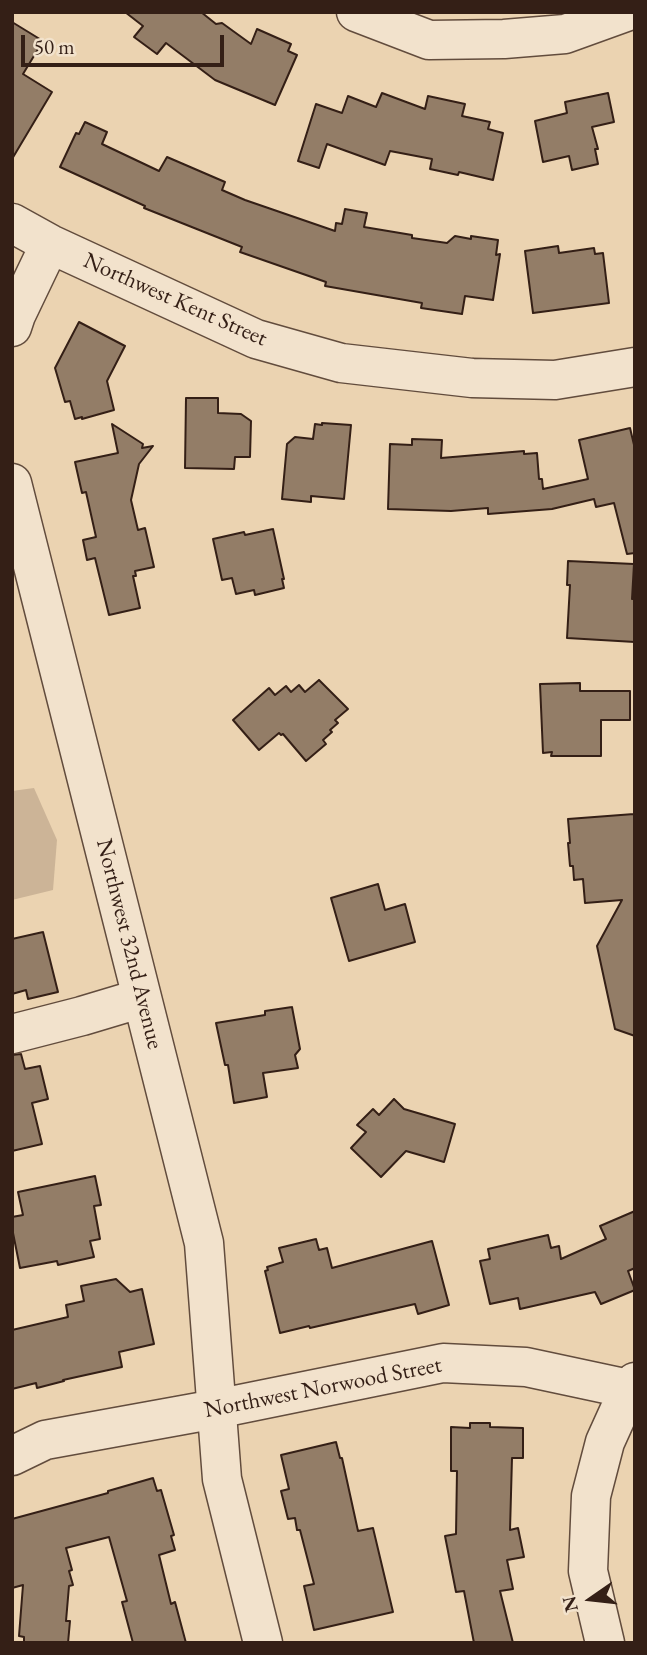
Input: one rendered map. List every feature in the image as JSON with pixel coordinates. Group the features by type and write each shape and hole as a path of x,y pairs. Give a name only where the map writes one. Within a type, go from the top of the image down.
{"street":[{"path":"356,12 429,40 504,39 565,34 626,12"},
{"name":"Northwest Kent Street","path":"12,223 50,244 256,339 341,363 471,378 555,380 635,367"},
{"path":"12,327 50,244"},
{"name":"Northwest 32nd Avenue","path":"12,484 204,1243 222,1479 263,1643"},
{"path":"12,1034 142,998"},
{"name":"Northwest Norwood Street","path":"12,1456 45,1440 443,1363 526,1367 632,1386"},
{"path":"605,1643 588,1572 591,1496 605,1442 632,1386"}],"shaded area":[{"path":"34,788 57,840 53,890 12,900 12,791"}],"building":[{"path":"125,12 201,12 251,44 257,29 291,44 288,51 297,55 275,105 215,80 166,43 157,54 134,37 143,26"},
{"path":"12,22 43,41 23,74 52,92 12,159"},
{"path":"382,93 425,109 428,96 465,104 462,116 490,122 488,129 503,133 493,180 430,169 432,159 390,151 385,165 327,144 319,168 298,161 316,104 342,113 348,96 376,107"},
{"path":"608,93 614,122 592,127 598,149 595,149 598,164 572,170 569,156 543,162 535,121 567,113 565,102"},
{"path":"85,122 107,132 102,144 159,171 167,157 225,182 222,190 335,231 336,223 342,224 345,209 367,213 364,227 412,235 412,238 447,243 455,236 498,240 496,255 500,254 493,300 465,296 462,314 421,308 422,303 325,286 326,282 240,252 242,247 144,208 145,206 60,167 76,133 79,134"},
{"path":"558,246 559,253 594,248 595,254 603,253 609,303 533,313 525,251"},
{"path":"79,322 125,346 107,381 114,410 75,419 70,401 65,402 55,368"},
{"path":"186,398 218,398 218,413 241,414 251,421 250,457 235,457 234,469 185,468"},
{"path":"112,424 143,444 142,448 153,446 139,464 131,500 138,530 145,528 154,567 135,571 136,576 133,576 140,608 109,615 95,558 87,560 83,540 96,537 86,492 82,493 75,462 118,453"},
{"path":"315,424 351,425 344,499 311,496 311,502 282,499 287,444 295,437 313,439"},
{"path":"630,428 635,449 635,553 627,554 614,503 596,507 594,499 552,509 488,514 488,508 451,511 388,509 390,444 412,445 412,439 442,440 441,458 524,451 524,454 537,453 539,479 542,479 543,489 588,479 579,440"},
{"path":"273,529 284,588 255,595 254,590 236,594 232,578 222,580 213,539"},
{"path":"568,561 634,564 632,599 635,599 635,642 567,638 570,585 567,585"},
{"path":"319,680 348,709 335,720 338,723 323,740 326,744 306,761 283,734 279,733 259,750 233,720 269,688 275,695 286,686 291,692 299,685 305,692"},
{"path":"580,683 580,691 630,691 630,720 601,720 601,756 551,756 552,752 543,753 540,684"},
{"path":"634,814 635,1036 615,1029 597,946 622,900 585,903 583,879 574,880 568,843 568,819"},
{"path":"378,884 385,910 405,904 415,942 349,961 331,898"},
{"path":"43,932 58,992 28,999 26,990 12,994 12,939"},
{"path":"292,1007 300,1049 295,1055 298,1068 263,1073 267,1097 234,1103 228,1065 225,1065 216,1023 265,1015 265,1011"},
{"path":"21,1054 25,1069 40,1066 48,1099 32,1103 42,1144 12,1151 12,1055"},
{"path":"394,1099 404,1109 455,1124 444,1162 406,1151 381,1177 351,1148 366,1132 357,1125 373,1109 379,1115"},
{"path":"95,1176 101,1205 94,1206 100,1239 90,1241 94,1257 58,1265 57,1261 20,1268 12,1228 12,1217 23,1215 18,1192"},
{"path":"635,1211 635,1268 628,1271 635,1290 601,1304 595,1292 520,1309 518,1298 490,1304 480,1261 490,1259 488,1249 548,1235 551,1248 559,1246 561,1259 606,1239 600,1226"},
{"path":"316,1239 319,1250 327,1248 332,1268 432,1241 449,1305 418,1314 415,1304 280,1333 265,1271 268,1270 267,1267 283,1262 279,1248"},
{"path":"116,1279 130,1292 142,1289 154,1344 119,1352 122,1367 37,1388 36,1383 12,1389 12,1330 68,1317 66,1305 84,1301 81,1286"},
{"path":"470,1423 490,1423 490,1427 523,1428 523,1458 512,1458 510,1530 518,1528 524,1557 507,1560 513,1589 500,1591 513,1643 474,1643 464,1591 456,1592 445,1536 456,1534 457,1471 451,1471 451,1427 470,1428"},
{"path":"336,1442 358,1531 373,1528 393,1612 314,1630 304,1586 314,1584 300,1530 297,1530 295,1518 288,1519 281,1491 289,1489 281,1455"},
{"path":"153,1478 157,1491 161,1490 174,1535 171,1536 175,1550 159,1555 171,1604 175,1602 186,1643 133,1643 122,1602 127,1601 109,1537 66,1548 73,1585 69,1586 66,1621 70,1621 68,1643 24,1643 24,1637 19,1636 23,1585 12,1588 12,1519"}]}
